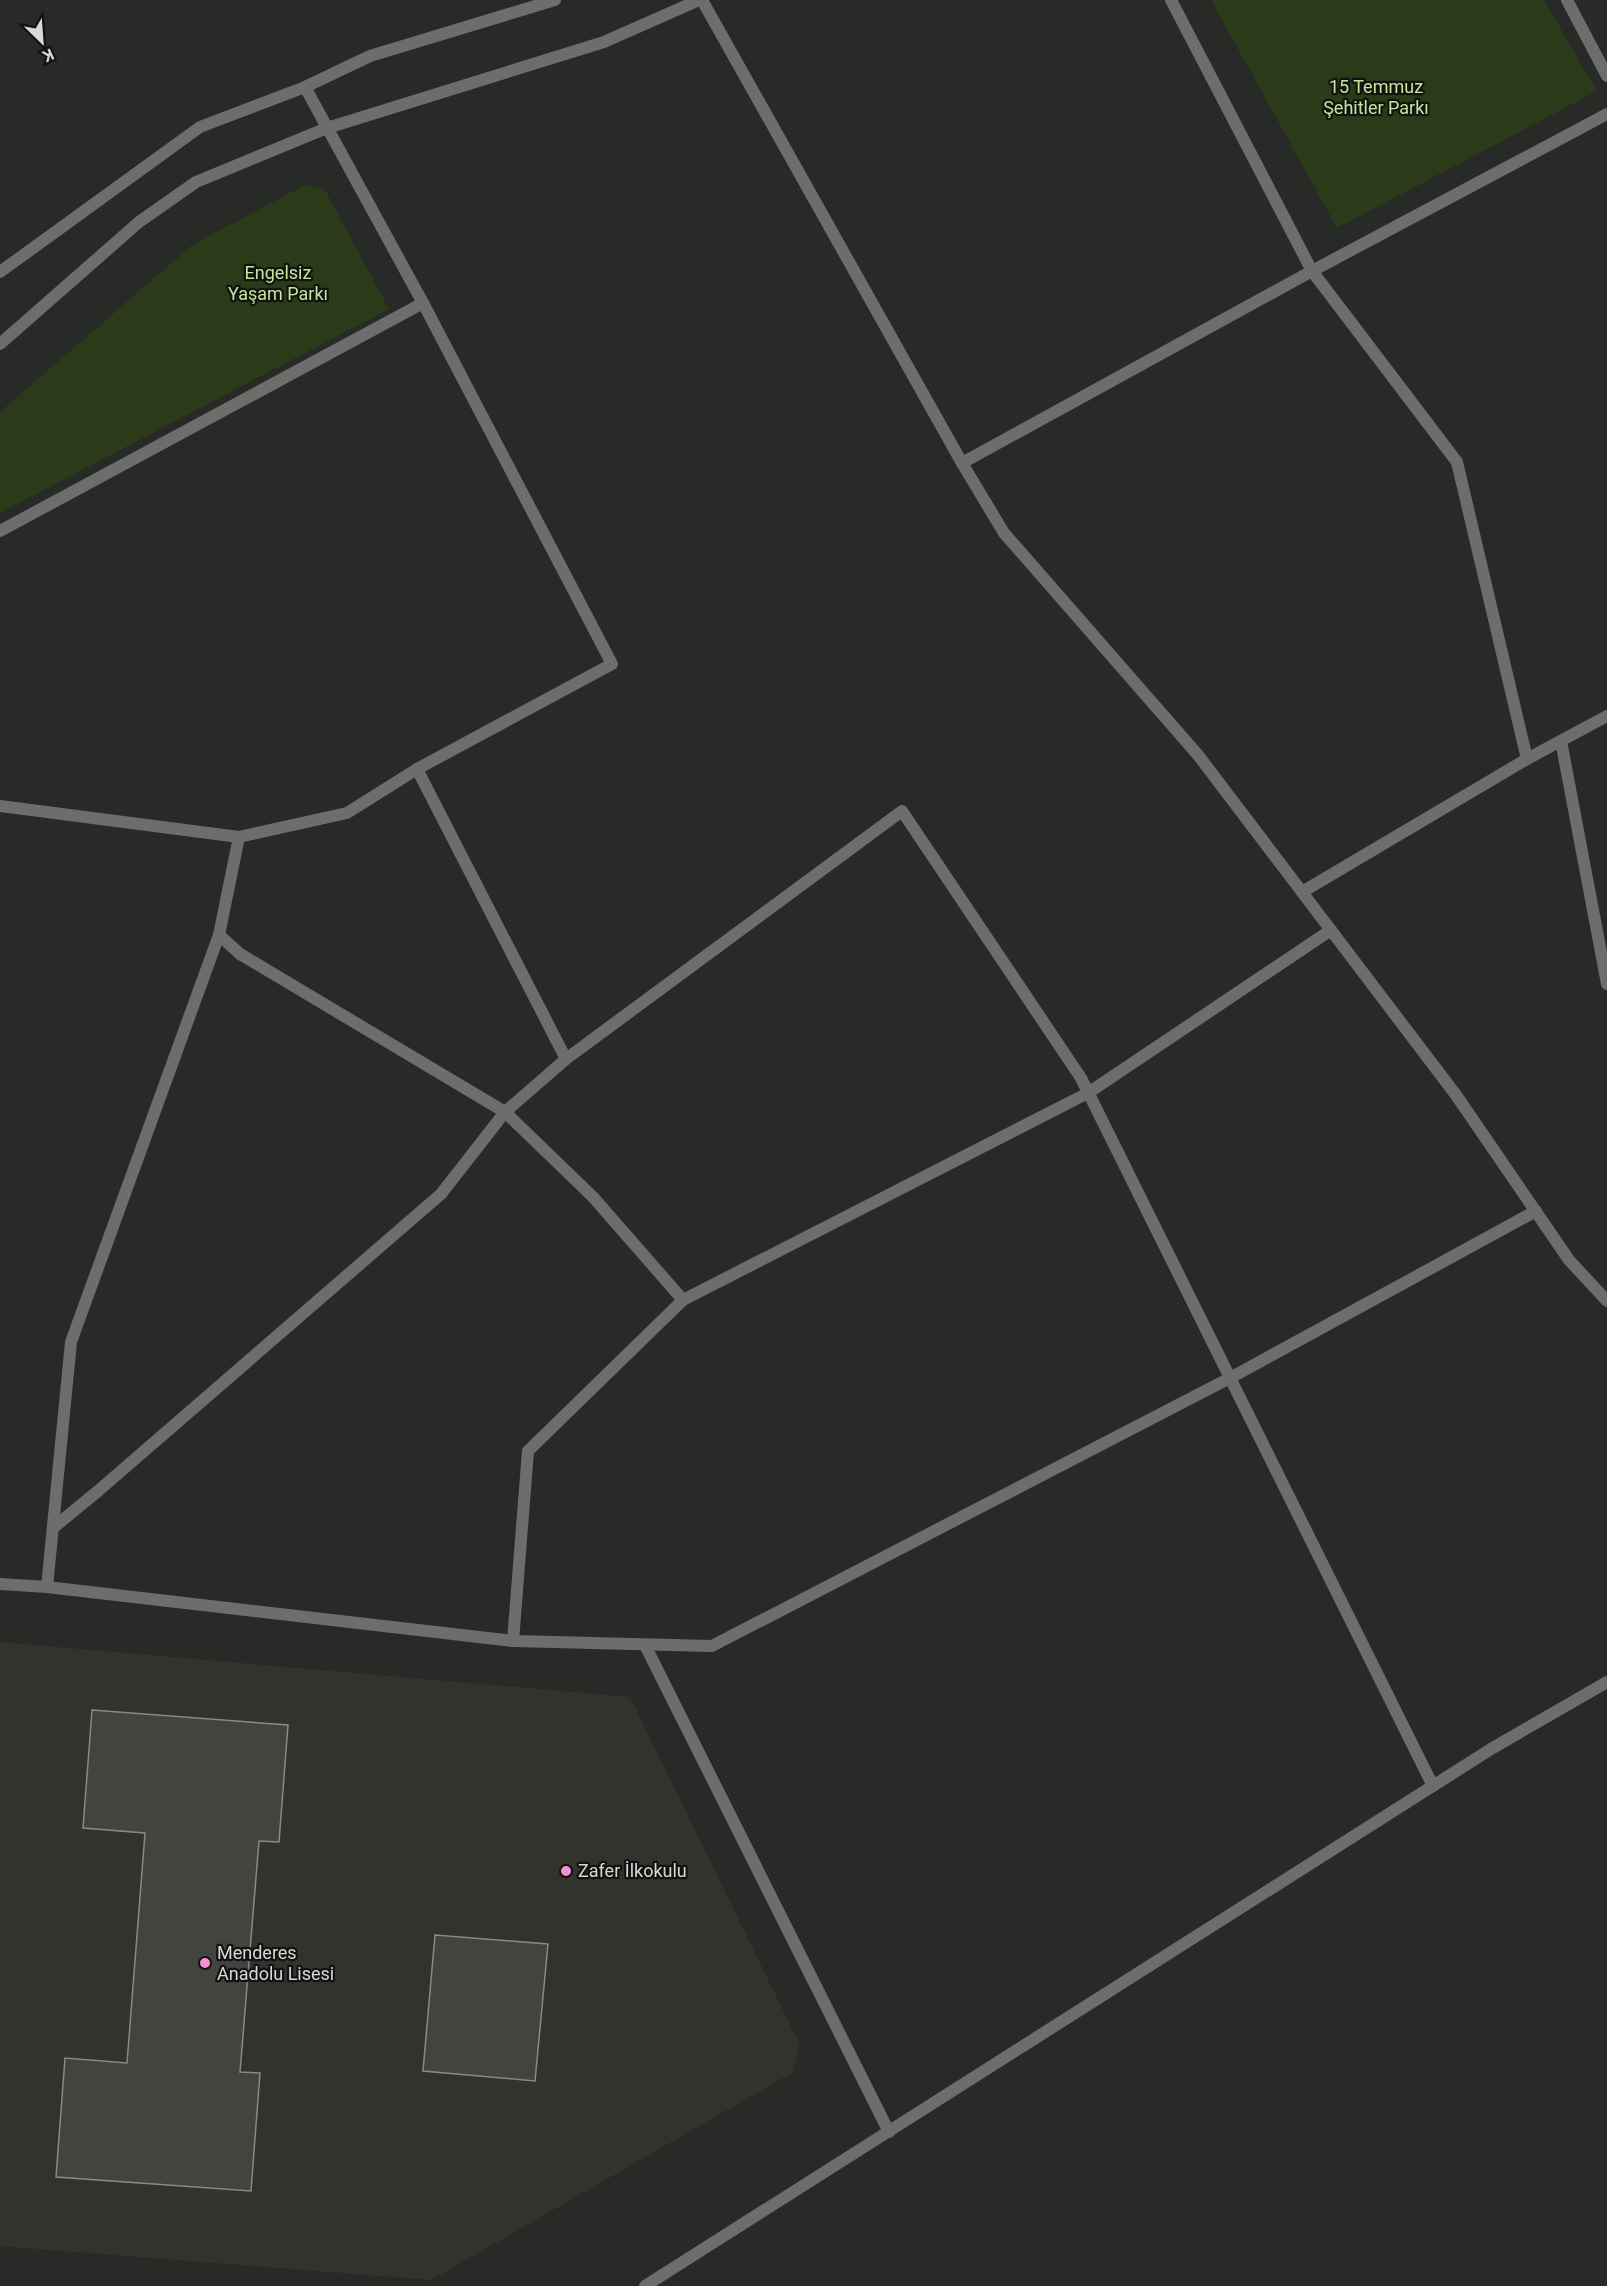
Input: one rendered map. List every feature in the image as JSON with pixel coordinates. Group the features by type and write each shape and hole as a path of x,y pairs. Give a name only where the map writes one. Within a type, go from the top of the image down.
{"street":[{"path":"0,272 200,127 305,87 370,56 555,0"},
{"path":"0,344 139,222 196,182 327,128 604,42 700,0 962,463 1004,533 1198,755 1456,1095 1569,1260 1607,1301"},
{"path":"1171,0 1312,271 1457,462 1527,759"},
{"path":"1568,0 1607,75"},
{"path":"0,806 239,837 346,813 417,769 612,664 423,303 305,87"},
{"path":"962,463 1312,271 1607,114"},
{"path":"0,531 423,303"},
{"path":"1302,892 1527,759 1607,716"},
{"path":"1561,741 1607,984"},
{"path":"417,769 566,1059"},
{"path":"53,1528 441,1194 505,1112 566,1059 902,811 1081,1078 1433,1786"},
{"path":"47,1587 71,1342 219,935 239,837"},
{"path":"513,1641 528,1451 683,1300 1088,1093 1331,930"},
{"path":"219,935 240,954 505,1112 592,1197 683,1300"},
{"path":"0,1584 47,1587 513,1641 712,1646 1230,1377 1536,1211"},
{"path":"645,1645 889,2132"},
{"path":"645,2286 1433,1786 1607,1682"}],"shaded area":[{"name":"Menderes Anadolu Lisesi","path":"0,1642 630,1697 800,2045 792,2073 431,2280 0,2246"}],"green space":[{"name":"15 Temmuz Şehitler Parkı","path":"1211,0 1544,0 1597,91 1337,228"},
{"name":"Engelsiz Yaşam Parkı","path":"307,184 325,190 389,309 0,513 0,412 192,245"}],"building":[{"path":"92,1710 288,1725 279,1842 259,1841 240,2072 260,2073 251,2191 56,2177 65,2058 127,2063 145,1833 83,1828"},
{"path":"435,1935 548,1944 535,2081 423,2071"}],"place":[{"name":"Zafer İlkokulu","path":"566,1871"},
{"name":"Menderes Anadolu Lisesi","path":"205,1963"}]}
